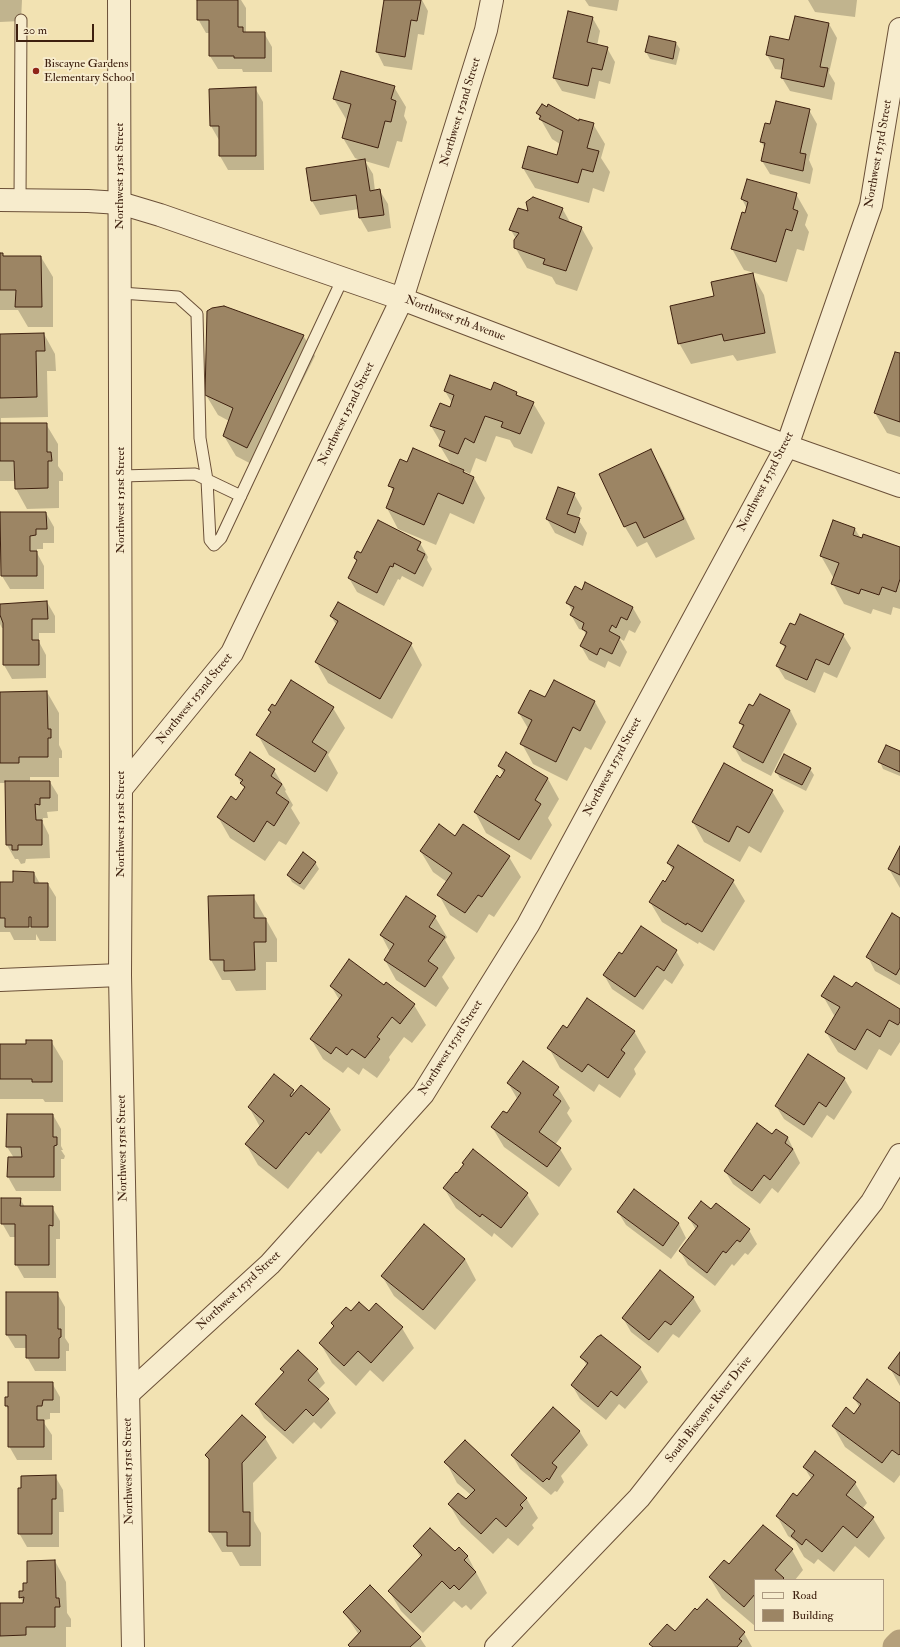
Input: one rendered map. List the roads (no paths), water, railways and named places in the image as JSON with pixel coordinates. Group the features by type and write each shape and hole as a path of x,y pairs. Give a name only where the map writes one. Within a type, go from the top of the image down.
{"street":[{"name":"Northwest 151st Street","path":"119,0 121,476 120,975 133,1647"},
{"name":"Northwest 152nd Street","path":"121,789 232,653 402,299 486,30 492,0"},
{"name":"Northwest 153rd Street","path":"128,1394 270,1264 423,1094 528,925 787,446 871,205 900,29"},
{"name":"Northwest 5th Avenue","path":"10,200 120,203 160,215 402,299 787,446 900,486"},
{"path":"0,980 120,975"},
{"name":"South Biscayne River Drive","path":"496,1647 639,1498 872,1202 900,1155"}],"lane":[{"path":"10,200 21,20"},
{"path":"120,293 178,297 197,314 200,438 208,480 210,540 214,545 221,538 343,278"},
{"path":"121,476 195,474 241,496"}],"waterway":[{"path":"896,1647 900,1643"}],"place":[{"name":"Biscayne Gardens Elementary School","path":"36,71"}]}
